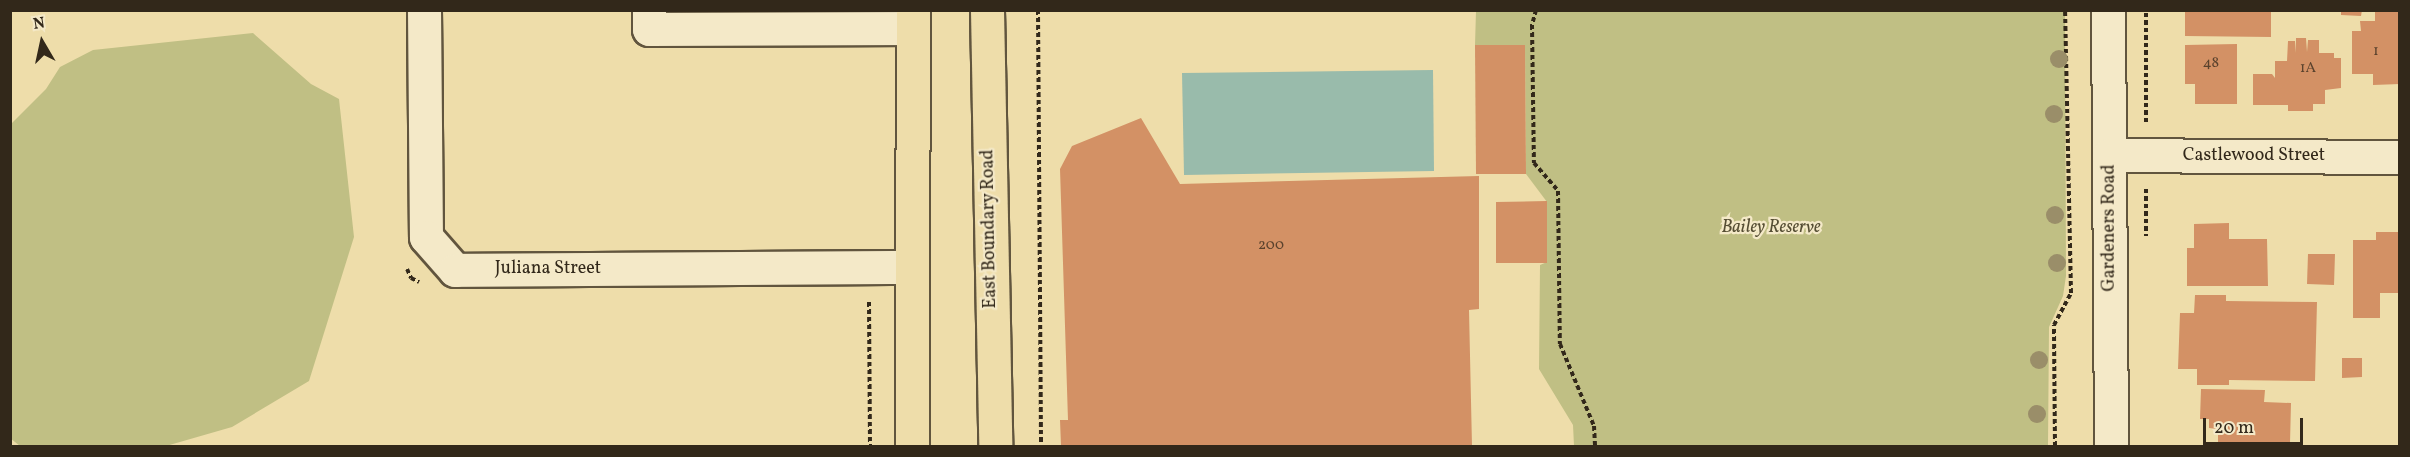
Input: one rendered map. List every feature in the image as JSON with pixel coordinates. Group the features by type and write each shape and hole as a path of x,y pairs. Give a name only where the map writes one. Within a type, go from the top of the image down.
{"main road":[{"name":"East Boundary Road","path":"987,10 995,447"},
{"path":"912,447 913,20"}],"street":[{"name":"Juliana Street","path":"424,10 426,237 455,270 912,267"},
{"path":"649,10 649,29 913,20"},
{"name":"Gardeners Road","path":"2108,10 2111,447"},
{"name":"Castlewood Street","path":"2109,154 2400,157"}],"path":[{"path":"1038,10 1041,447"},
{"path":"1536,10 1532,26 1534,164 1558,191 1560,344 1594,426 1595,447"},
{"path":"2055,447 2054,325 2071,293 2065,10"}],"green space":[{"name":"Bailey Reserve","path":"1476,11 2065,11 2066,276 2063,296 2049,327 2048,446 1574,446 1573,425 1539,369 1540,265 1547,262 1547,202 1526,174 1525,45 1475,45"},
{"path":"253,33 311,84 339,99 354,237 309,381 232,427 166,446 20,446 10,438 11,124 46,89 60,67 93,50"}],"shaded area":[{"path":"1433,70 1434,171 1184,175 1182,73"}],"building":[{"path":"2185,10 2271,10 2271,37 2185,36"},
{"path":"2341,10 2362,10 2361,16 2341,15"},
{"path":"2375,10 2400,10 2400,84 2373,85 2373,74 2352,74 2352,31 2361,31 2360,21 2375,21"},
{"path":"2296,38 2306,38 2307,52 2308,40 2319,40 2319,53 2334,53 2334,58 2341,58 2341,88 2325,90 2325,104 2313,104 2313,111 2288,111 2288,105 2253,105 2253,74 2272,74 2275,78 2275,61 2287,61 2288,41 2295,41 2296,53"},
{"path":"2237,44 2237,104 2195,104 2195,84 2185,84 2185,45"},
{"path":"1475,45 1525,45 1526,174 1476,174"},
{"path":"1141,118 1180,184 1479,176 1479,309 1469,310 1472,446 1061,446 1060,420 1068,420 1060,169 1072,146"},
{"path":"1547,201 1547,263 1496,263 1496,202"},
{"path":"2229,223 2229,239 2267,239 2268,286 2187,286 2187,248 2194,248 2194,224"},
{"path":"2376,232 2400,232 2400,293 2380,293 2380,318 2353,318 2353,240 2376,240"},
{"path":"2308,254 2335,254 2334,285 2307,284"},
{"path":"2195,295 2226,295 2226,301 2317,302 2315,381 2229,380 2229,385 2197,385 2197,369 2178,369 2180,313 2194,313"},
{"path":"2342,358 2362,358 2362,377 2342,378"},
{"path":"2201,389 2265,390 2264,402 2291,403 2290,443 2218,446 2218,429 2209,428 2209,419 2200,419"}]}
